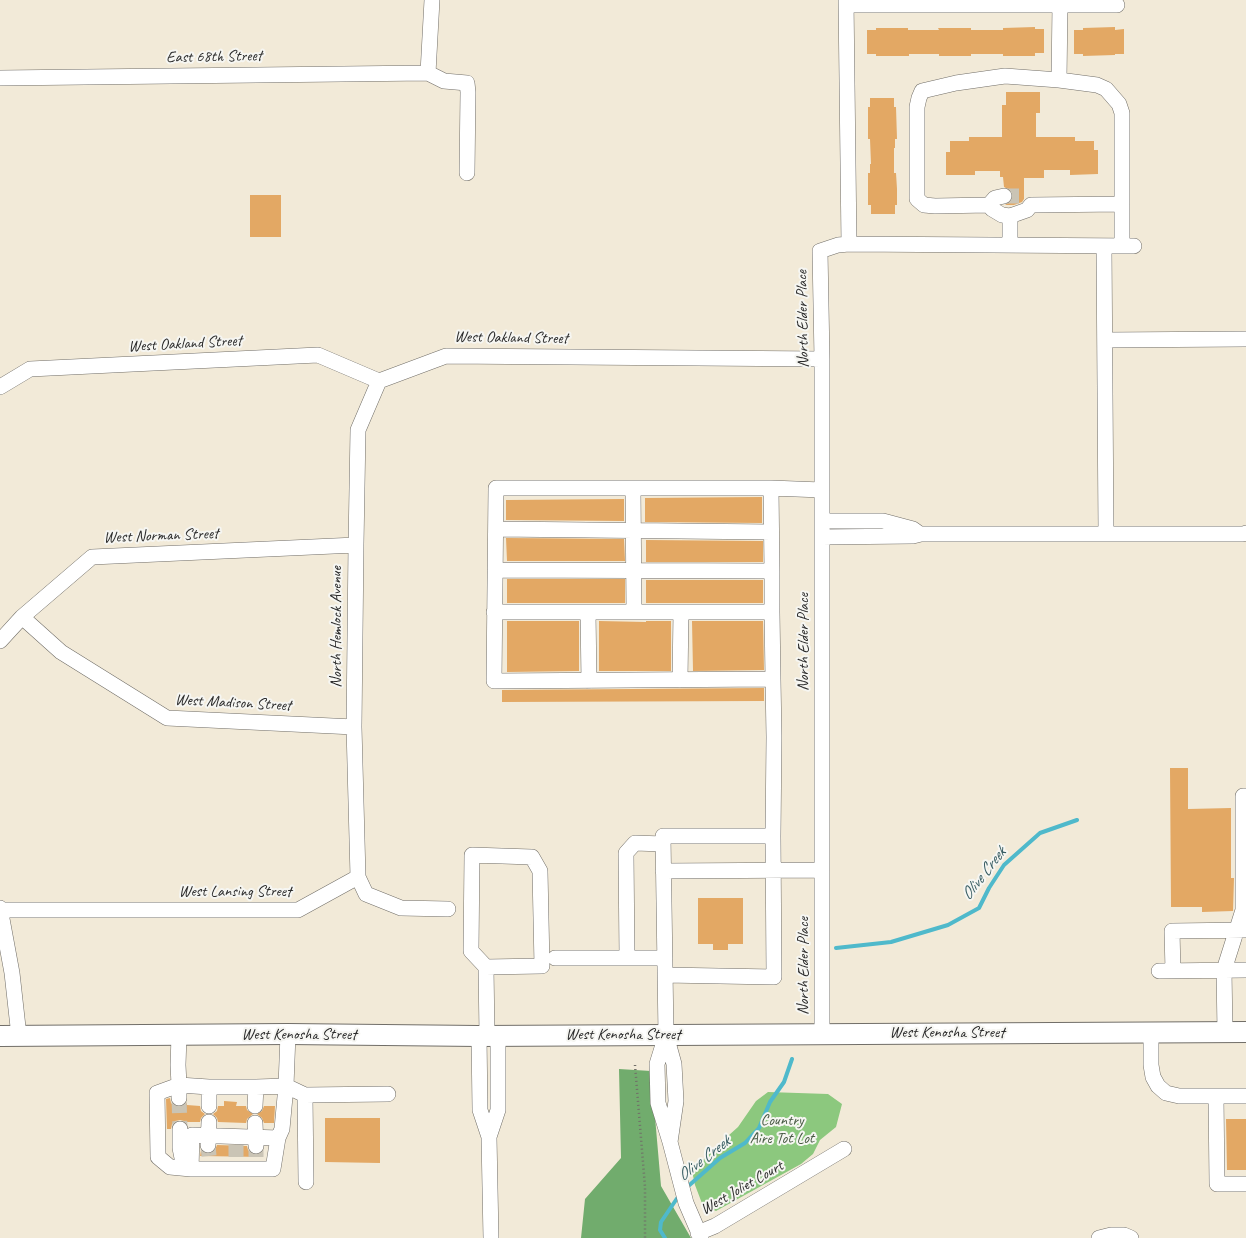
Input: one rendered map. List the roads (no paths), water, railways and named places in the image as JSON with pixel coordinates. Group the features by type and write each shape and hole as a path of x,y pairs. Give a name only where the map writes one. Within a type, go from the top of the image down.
{"main road":[{"name":"West Kenosha Street","path":"10,1036 1246,1032"}],"street":[{"path":"432,0 428,73 444,81 467,83 467,173"},
{"path":"1004,196 995,198 989,205 924,205 917,198 917,107 922,91 956,83 1005,76 1059,80 1097,85 1106,89 1120,104 1122,113 1122,204 1128,246 849,244 846,2 1060,4 1078,2 1117,4"},
{"path":"1059,80 1060,4"},
{"name":"East 68th Street","path":"0,78 428,73"},
{"path":"989,205 992,209 1002,215 1010,216 1027,210 1027,200 1122,204"},
{"path":"1010,216 1010,244"},
{"name":"North Elder Place","path":"822,1034 822,360 820,251 838,245 849,244"},
{"path":"1104,246 1106,534"},
{"path":"1105,340 1246,339"},
{"name":"West Oakland Street","path":"0,387 30,369 318,355 379,382 446,356 822,360"},
{"name":"North Hemlock Avenue","path":"358,877 354,727 358,430 379,382"},
{"path":"773,679 494,681 496,488 771,488 822,490"},
{"path":"633,488 634,612"},
{"path":"665,976 774,977 771,488"},
{"path":"822,521 883,521 913,529 921,534"},
{"path":"861,521 861,536"},
{"path":"496,529 772,532"},
{"path":"822,537 914,536 921,534 1246,533"},
{"name":"West Norman Street","path":"0,641 22,616 92,557 356,545"},
{"path":"495,570 772,571"},
{"path":"494,612 772,612"},
{"path":"588,612 589,681"},
{"path":"680,680 681,612"},
{"name":"West Madison Street","path":"22,616 61,652 168,718 354,727"},
{"path":"1225,1032 1224,970 1241,930 1243,910 1243,796 1246,796"},
{"path":"700,1236 686,1203 658,1103 657,1064 666,1035 663,836 772,836"},
{"path":"627,958 626,853 636,843 663,844"},
{"path":"486,967 542,966 540,871 532,857 472,855 471,951 486,967 488,1035 498,1094 498,1110 489,1137"},
{"path":"663,871 822,870"},
{"path":"358,877 366,894 402,908 448,909"},
{"name":"West Lansing Street","path":"0,913 298,910 358,877"},
{"path":"0,913 12,973 10,1036"},
{"path":"1241,930 1172,931 1166,971 1246,970"},
{"path":"555,958 665,958"},
{"path":"1151,1033 1151,1065 1153,1077 1158,1086 1166,1093 1179,1096 1246,1096"},
{"path":"182,1168 192,1135 232,1150 272,1169 278,1138 282,1129 286,1086 288,1034"},
{"path":"488,1035 480,1094 480,1110 489,1137 491,1238"},
{"path":"175,1092 179,1036"},
{"path":"278,1138 232,1150 182,1168 158,1157 158,1093 209,1087 286,1086 305,1095 388,1094"},
{"path":"209,1087 209,1106"},
{"path":"256,1087 256,1106"},
{"path":"480,1094 498,1094"},
{"path":"305,1095 306,1182"},
{"path":"1216,1096 1218,1184 1246,1184"},
{"path":"175,1129 182,1168"},
{"name":"West Joliet Court","path":"700,1236 844,1149"},
{"path":"1099,1238 1110,1235 1128,1237"}],"waterway":[{"name":"Olive Creek","path":"836,948 891,942 948,925 979,908 989,888 1004,865 1040,833 1077,820"},
{"name":"Olive Creek","path":"685,1189 720,1158 745,1143 759,1128 770,1102 784,1082 792,1059"},
{"name":"Olive Creek","path":"665,1238 660,1230 661,1222 680,1194"}],"tunnel":[{"path":"1004,196 1024,196"},
{"path":"179,1098 180,1129"},
{"path":"208,1145 209,1156"},
{"path":"236,1145 236,1157"},
{"path":"256,1146 256,1157"}],"park label":[{"name":"Country Aire Tot Lot","path":"782,1130"}]}
